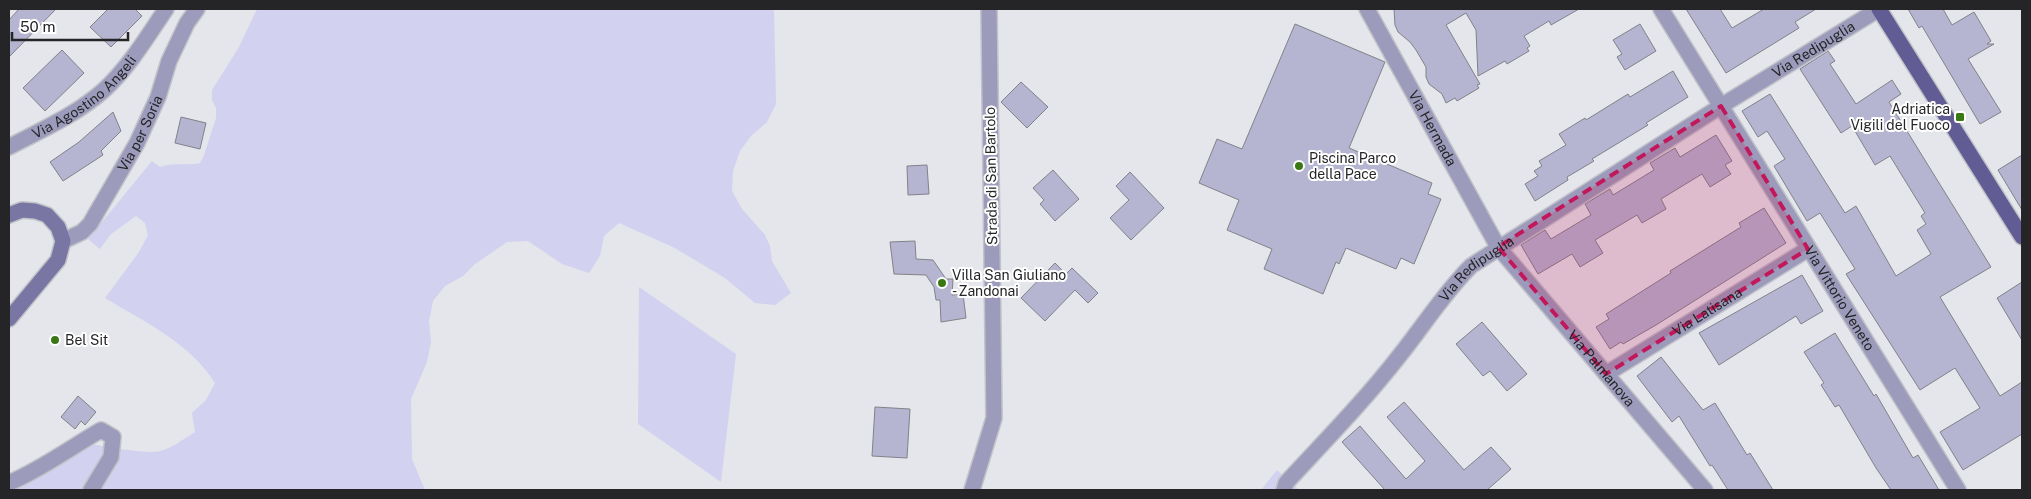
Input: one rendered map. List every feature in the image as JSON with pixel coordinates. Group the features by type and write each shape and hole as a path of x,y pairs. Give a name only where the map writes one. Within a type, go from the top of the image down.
{"main road":[{"path":"1879,9 2022,237"}],"street":[{"name":"Via Agostino Angeli","path":"9,147 78,110 104,90 130,62 166,9"},
{"name":"Via per Soria","path":"63,241 82,232 90,224 137,143 158,97 169,61 187,23 197,9"},
{"name":"Strada di San Bartolo","path":"972,490 994,418 989,9"},
{"name":"Via Hermada","path":"1367,9 1498,248"},
{"path":"1661,9 1722,106"},
{"name":"Via Redipuglia","path":"1284,490 1286,483 1400,356 1456,282 1471,266 1722,106 1879,9"},
{"name":"Via Vittorio Veneto","path":"1722,106 1808,249 1958,490"},
{"path":"9,215 22,210 35,211 47,215 58,227 63,241 58,260 9,319"},
{"name":"Via Palmanova","path":"1498,248 1704,490"},
{"name":"Via Latisana","path":"1606,374 1808,249"},
{"path":"9,483 54,461 74,446 101,430 113,437 111,457 91,490"}],"highlighted area":[{"path":"1721,106 1808,249 1606,374 1498,247"}],"shaded area":[{"path":"257,9 774,9 776,104 767,122 751,136 740,151 733,171 732,191 742,209 765,235 770,246 772,261 791,293 775,305 755,303 725,278 673,247 619,223 604,236 600,256 589,273 562,264 528,241 507,242 475,264 463,276 445,286 433,301 429,321 431,342 427,362 411,399 412,459 425,490 9,490 47,473 83,450 89,444 157,452 172,446 195,432 192,413 206,400 215,383 193,356 166,334 105,298 139,252 148,235 145,223 136,216 111,234 100,249 88,239 152,161 160,167 200,163 216,118 212,90 239,47"},
{"path":"639,287 736,354 721,482 638,424"},
{"path":"1277,470 1299,490 1261,490"}],"building":[{"path":"19,9 56,9 9,57 9,20"},
{"path":"108,9 135,9 142,16 111,47 90,27"},
{"path":"1394,9 1579,9 1551,25 1549,21 1524,36 1530,46 1527,48 1529,51 1507,64 1505,61 1478,76 1476,30 1466,13 1446,25 1480,84 1477,85 1479,88 1457,101 1455,98 1446,103 1442,94 1429,84 1426,77 1426,67 1416,50 1398,32 1395,25"},
{"path":"1686,9 1720,9 1732,28 1764,9 1816,9 1795,22 1799,28 1726,73"},
{"path":"1908,9 1943,9 1952,25 1974,12 1991,41 1987,44 1994,44 1968,59 2001,112 1980,124 1922,26 1919,28"},
{"name":"Piscina Parco della Pace","path":"1295,24 1385,62 1349,148 1432,183 1428,194 1441,199 1414,264 1401,258 1396,269 1346,248 1339,264 1336,262 1323,294 1264,269 1272,249 1227,230 1239,200 1199,183 1217,139 1242,149"},
{"path":"1640,24 1656,51 1625,70 1617,57 1622,54 1613,40"},
{"path":"62,50 84,73 45,111 23,88"},
{"path":"1828,51 1835,61 1830,64 1856,104 1892,80 1901,94 1889,102 1991,267 1940,297 2000,396 2022,382 2022,434 1963,470 1940,432 1980,408 1955,368 1920,390 1846,274 1855,269 1820,213 1807,221 1774,166 1785,159 1767,131 1758,137 1742,111 1770,94 1845,213 1856,206 1896,276 1931,254 1917,230 1926,224 1921,216 1925,213 1890,156 1875,165 1852,126 1841,133 1800,69"},
{"path":"1673,71 1688,97 1646,123 1648,125 1592,159 1594,161 1567,177 1568,180 1535,201 1525,184 1538,176 1534,171 1542,166 1539,161 1566,145 1559,134 1628,94 1630,97"},
{"path":"1021,82 1048,107 1027,128 1001,102"},
{"path":"113,112 121,131 101,151 103,155 63,181 50,162 79,142"},
{"path":"181,117 206,123 200,149 175,143"},
{"path":"1716,135 1732,161 1725,165 1731,174 1710,187 1702,174 1661,199 1666,209 1642,223 1637,215 1595,240 1603,253 1580,267 1572,254 1538,274 1521,245 1545,230 1551,239 1591,215 1585,204 1610,189 1613,195 1654,170 1650,163 1675,148 1680,157"},
{"path":"2022,155 2022,210 1998,170"},
{"path":"927,165 929,194 908,195 907,166"},
{"path":"1053,170 1079,199 1055,221 1040,204 1044,200 1033,188"},
{"path":"1130,172 1164,208 1131,240 1110,218 1129,200 1116,186"},
{"path":"1764,208 1786,243 1656,325 1623,344 1621,342 1610,349 1596,327 1609,319 1606,314 1741,227 1739,223"},
{"name":"Villa San Giuliano - Zandonai","path":"915,241 916,259 933,260 946,279 953,279 952,295 963,294 966,318 941,322 940,300 936,300 934,287 926,275 894,274 890,242"},
{"path":"1055,263 1066,274 1072,268 1098,293 1088,303 1075,290 1045,321 1021,298"},
{"path":"1802,275 1823,311 1801,324 1796,316 1719,365 1699,333"},
{"path":"2022,282 2022,340 1997,298"},
{"path":"1482,322 1527,374 1507,391 1490,371 1483,376 1456,344"},
{"path":"1835,333 1874,396 1876,394 1913,458 1918,455 1939,490 1891,490 1839,405 1835,407 1821,385 1824,383 1804,352"},
{"path":"1661,357 1703,410 1715,403 1747,455 1750,453 1773,490 1728,490 1712,465 1710,466 1679,416 1672,422 1637,376"},
{"path":"78,396 96,412 85,425 81,421 75,429 61,417"},
{"path":"1404,402 1464,470 1491,447 1511,469 1487,490 1385,490 1342,442 1360,426 1406,479 1425,461 1387,417"},
{"path":"875,407 910,409 907,458 872,456"}],"place":[{"name":"Adriatica Vigili del Fuoco","path":"1960,117"},
{"name":"Piscina Parco della Pace","path":"1299,166"},
{"name":"Villa San Giuliano - Zandonai","path":"942,283"},
{"name":"Bel Sit","path":"55,340"}]}
